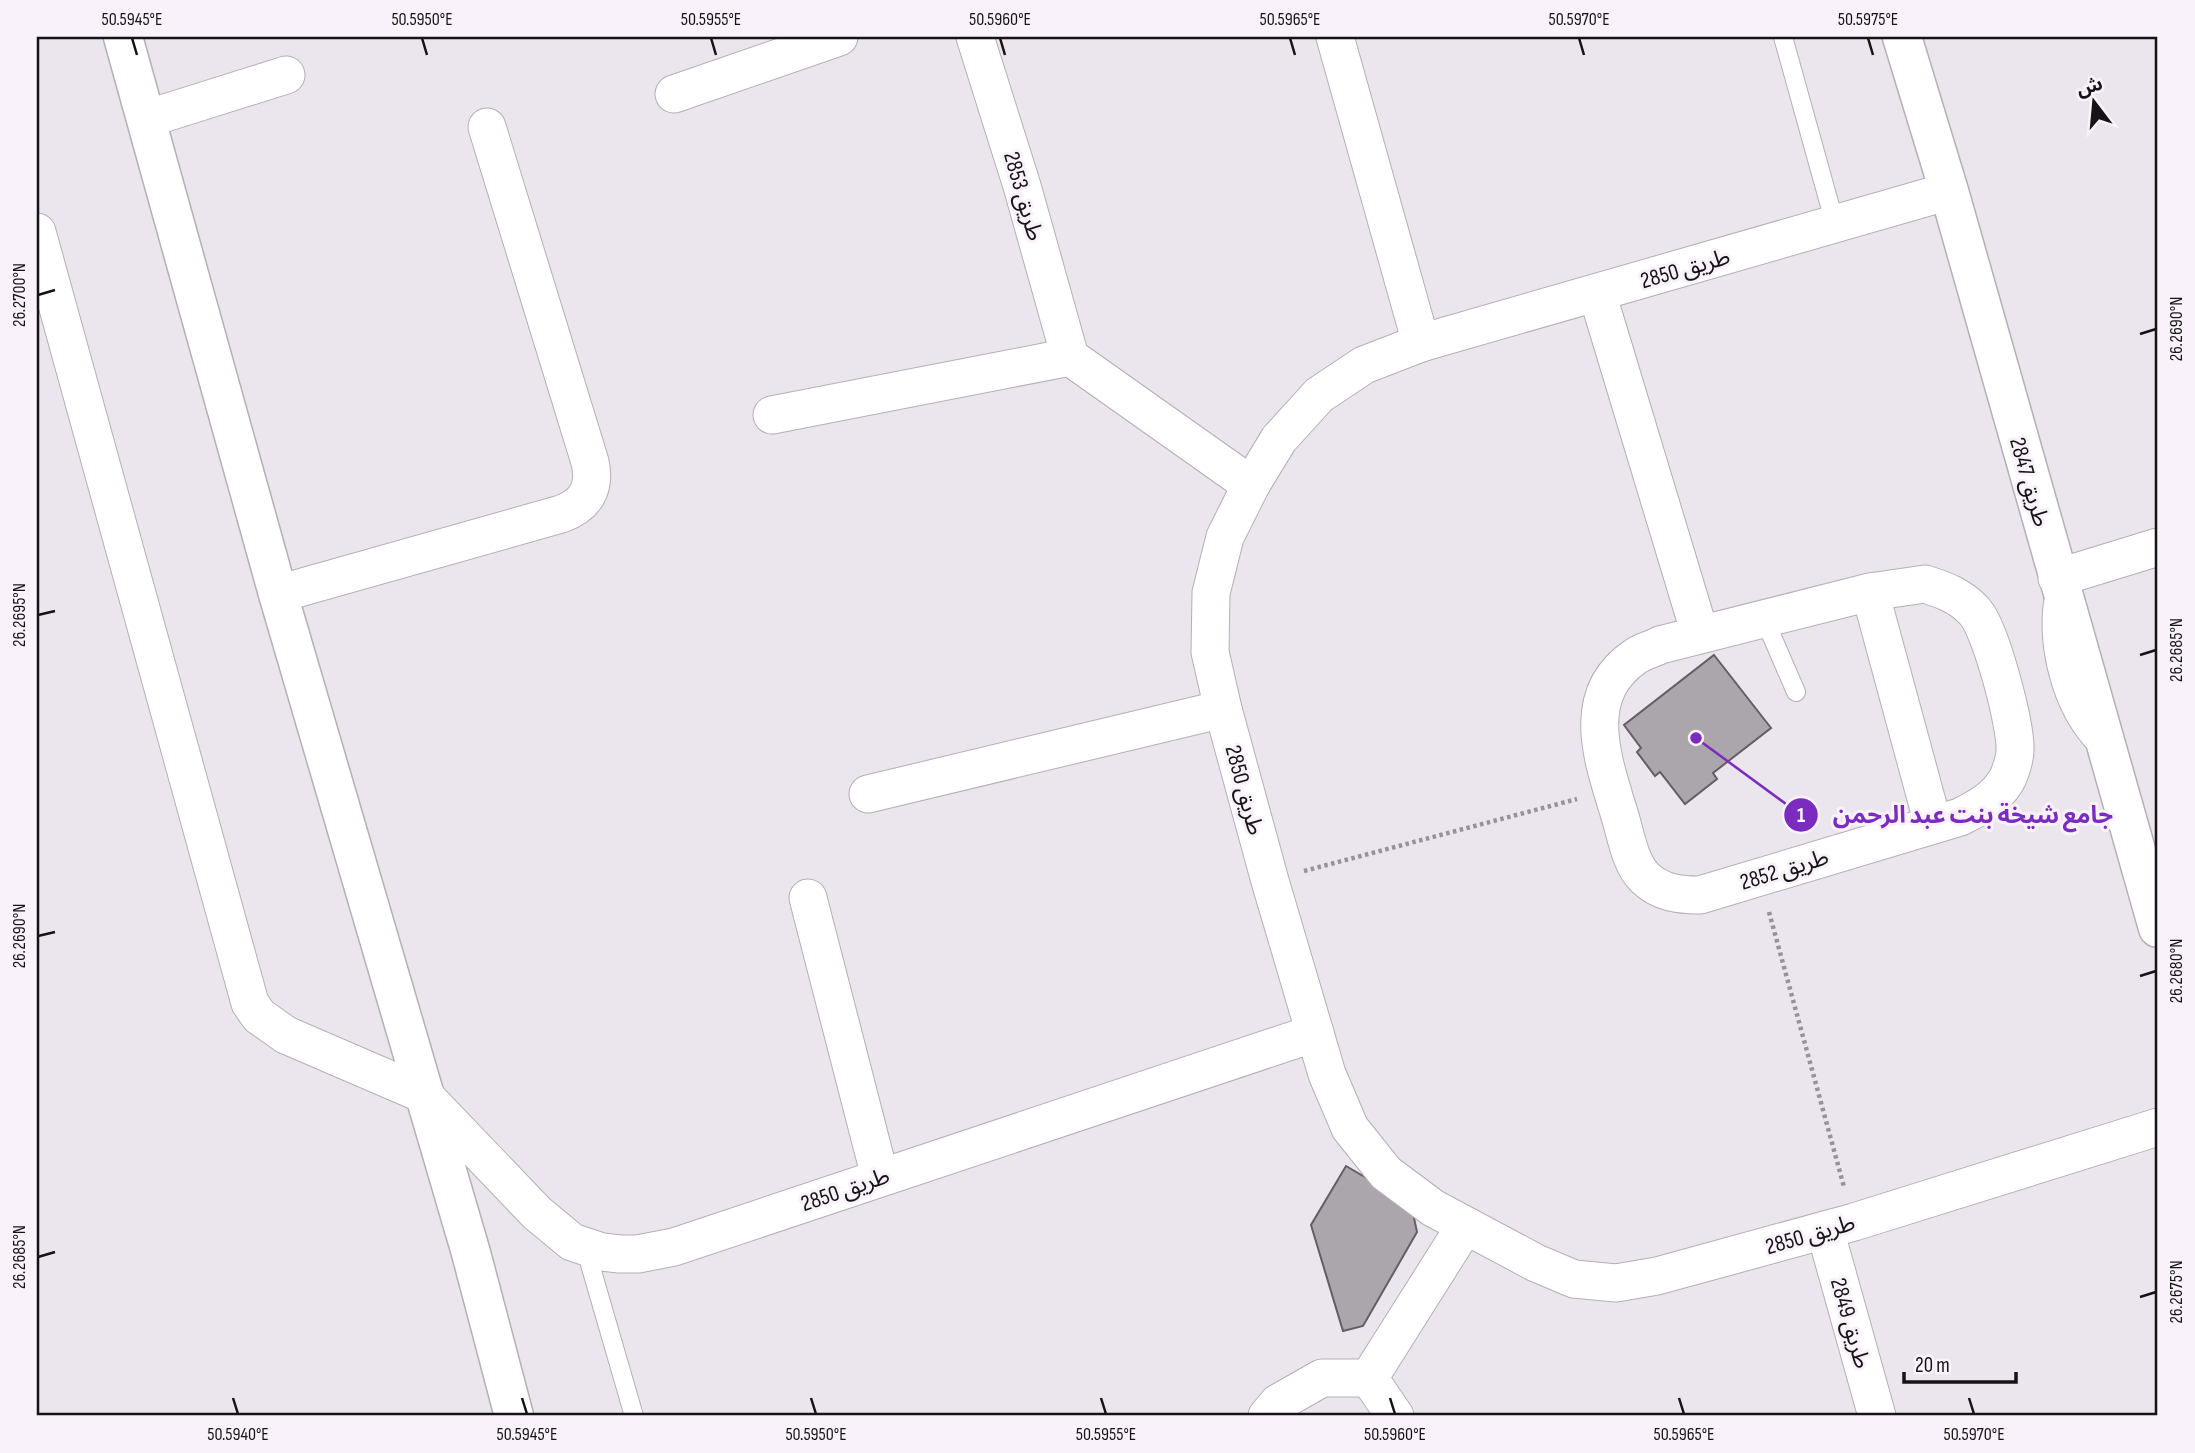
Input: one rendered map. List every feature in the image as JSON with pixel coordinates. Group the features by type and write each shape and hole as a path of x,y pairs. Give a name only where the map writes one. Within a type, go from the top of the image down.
{"street":[{"path":"123,37 278,594 471,1253 514,1416"},
{"path":"674,94 839,37"},
{"name":"طريق 2853","path":"975,37 1022,186 1070,357"},
{"path":"1335,37 1421,344"},
{"name":"طريق 2847","path":"1902,37 1949,191 2158,928"},
{"path":"146,119 286,75"},
{"path":"278,594 561,514 580,505 592,487 590,462 488,127"},
{"name":"طريق 2850","path":"1949,191 1421,344 1364,365 1319,395 1279,439 1251,485 1225,537 1211,593 1210,652 1270,881 1327,1074 1350,1128 1387,1173 1433,1208 1536,1263 1574,1279 1616,1283 1657,1276 1839,1226 2158,1127"},
{"path":"37,232 250,1003 259,1016 286,1035 423,1094"},
{"path":"1597,293 1700,634"},
{"path":"772,415 1070,357 1251,485"},
{"path":"2057,578 2158,547"},
{"name":"طريق 2852","path":"1925,584 1953,593 1976,613 1989,640 2009,710 2015,752 2007,780 1987,803 1960,817 1700,895 1679,895 1660,889 1644,877 1633,859 1600,747 1598,721 1604,695 1617,673 1636,655 1700,634 1870,592 1925,584"},
{"path":"1870,592 1933,824"},
{"path":"868,794 1223,709"},
{"path":"808,898 880,1177"},
{"name":"طريق 2850","path":"423,1094 537,1213 572,1242 620,1254 638,1254 674,1247 1315,1032"},
{"path":"1369,1378 1465,1226"},
{"name":"طريق 2849","path":"1839,1226 1877,1416"},
{"path":"471,1253 533,1416"},
{"path":"1267,1416 1278,1403 1322,1378 1369,1378"},
{"path":"1369,1378 1395,1416"}],"lane":[{"path":"1783,37 1835,224"},
{"path":"1764,618 1796,692"},
{"path":"585,1247 634,1416"}],"path":[{"path":"1270,881 1612,790"},
{"path":"1760,877 1839,1226"}],"building":[{"path":"1714,655 1771,728 1713,773 1717,779 1685,804 1660,772 1655,776 1637,752 1641,748 1624,725"},
{"path":"1346,1166 1411,1204 1417,1232 1363,1326 1343,1331 1311,1225"}],"place":[{"name":"جامع شيخة بنت عبد الرحمن","path":"1696,738"}]}
